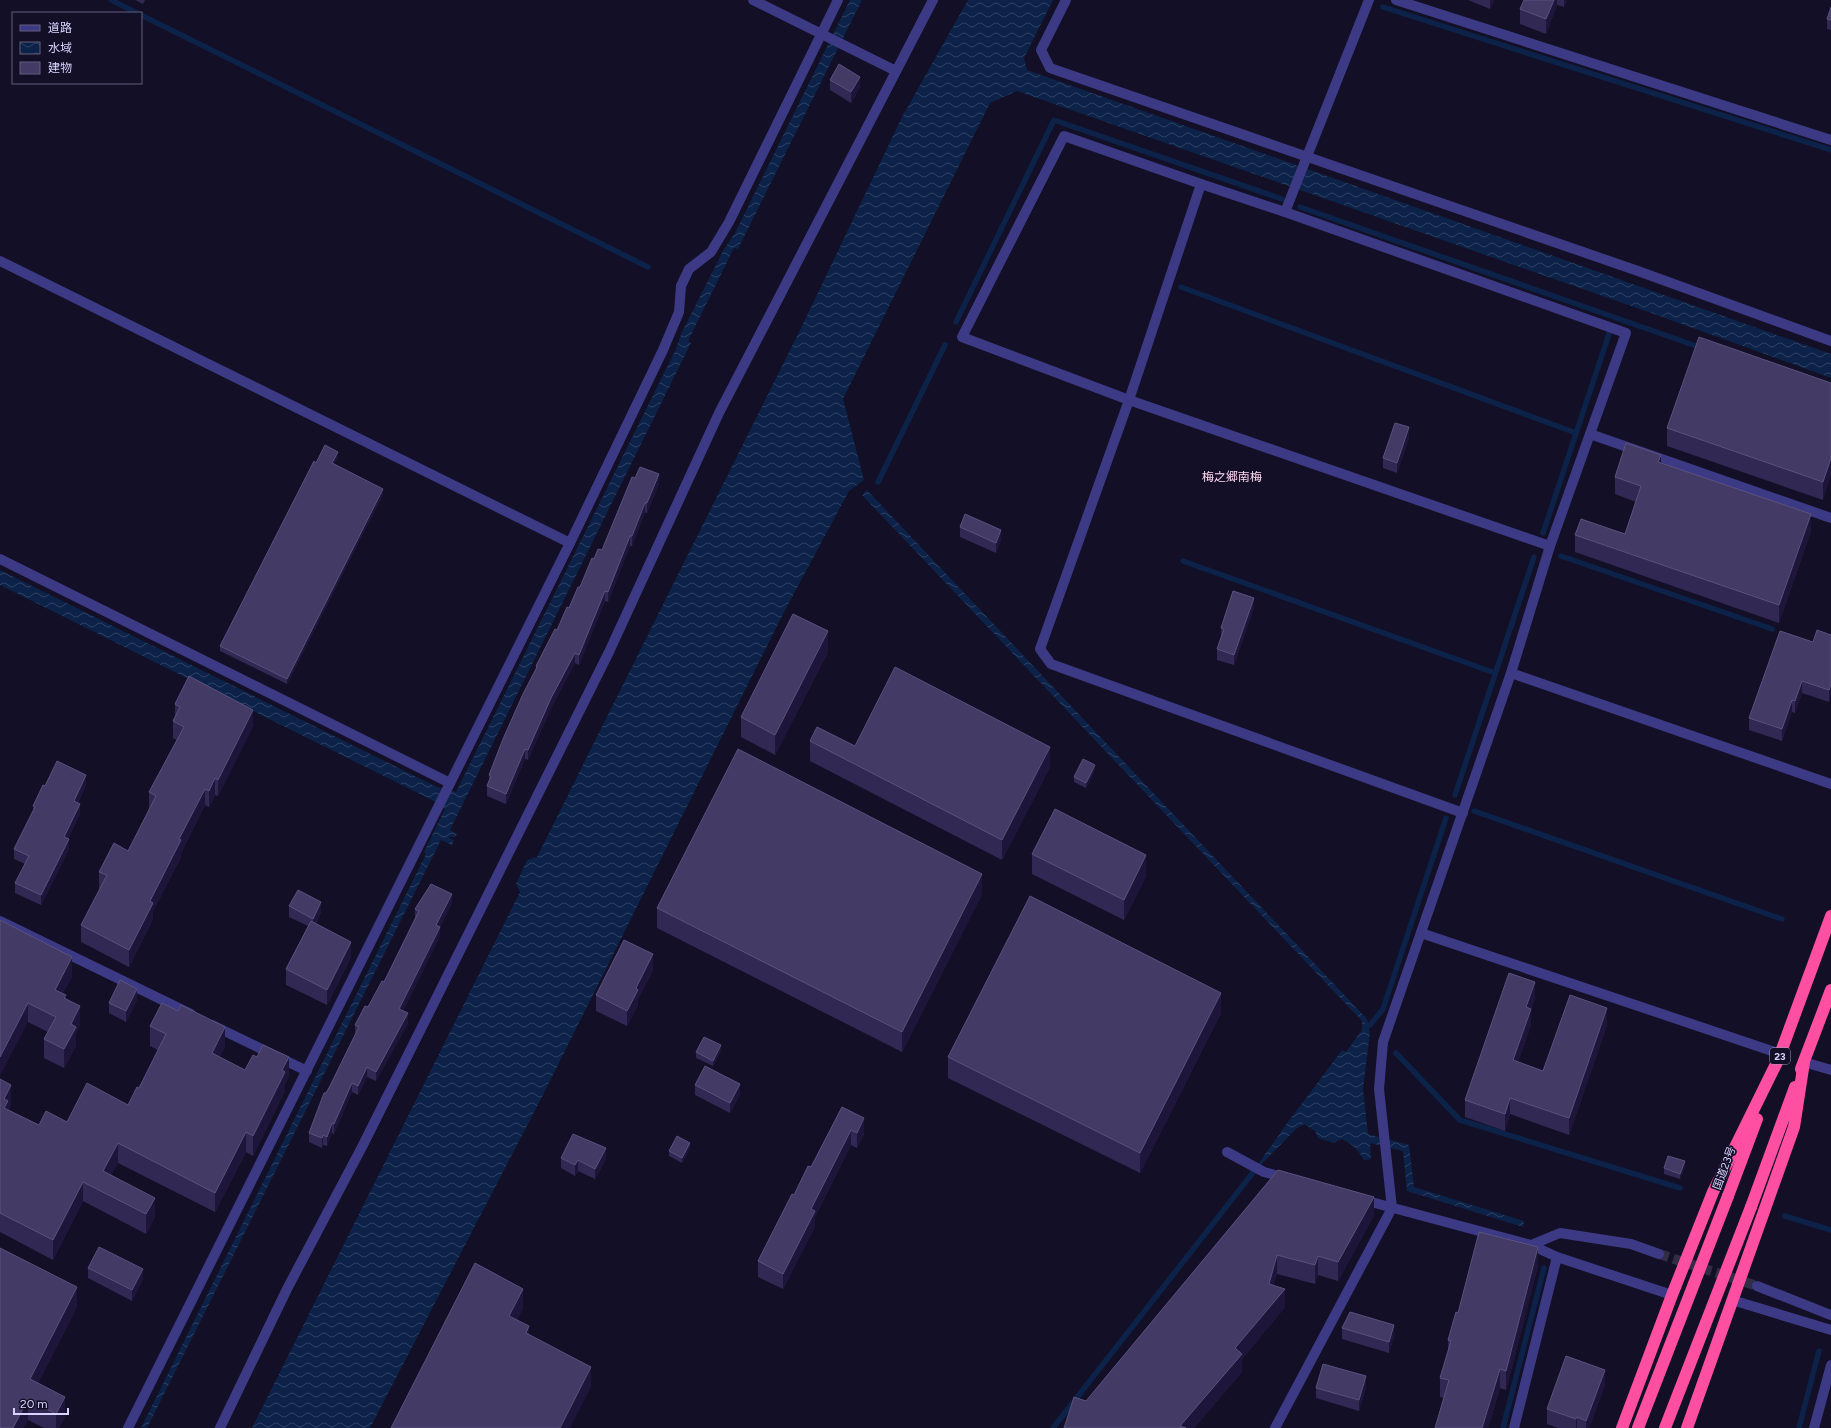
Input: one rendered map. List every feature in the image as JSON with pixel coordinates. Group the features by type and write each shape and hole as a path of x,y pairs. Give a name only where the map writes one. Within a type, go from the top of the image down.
{"highway":[{"name":"国道23号","path":"1638,1428 1728,1196 1831,916"},
{"name":"23","path":"1665,1428 1751,1207 1831,990"},
{"path":"1622,1428 1672,1295 1714,1192 1781,1054"},
{"path":"1687,1428 1794,1127 1804,1062"}],"street":[{"path":"753,0 896,71"},
{"path":"128,1428 570,543 663,350 679,312 681,286 689,269 711,252 729,222 824,35 838,0"},
{"path":"220,1428 287,1289 363,1145 609,652 715,420 933,0"},
{"path":"1066,0 1041,50 1050,68 1306,160 1631,269 1831,341"},
{"path":"1285,212 1369,0"},
{"path":"1396,0 1831,140"},
{"path":"1275,1428 1392,1208 1379,1089 1383,1042 1511,673 1550,546 1626,333 1285,212 1064,136 962,337 1130,400 1550,546"},
{"path":"1201,184 1130,400 1040,649 1051,664 1463,813"},
{"path":"0,261 570,543"},
{"path":"1590,434 1831,518"},
{"path":"0,559 450,783"},
{"path":"1511,673 1831,784"},
{"path":"0,921 307,1071"},
{"path":"1421,933 1781,1054"},
{"path":"1804,1062 1831,1070"},
{"path":"1227,1152 1264,1172 1294,1180"},
{"path":"1347,1195 1531,1245 1556,1257 1672,1295"},
{"path":"1531,1245 1560,1233 1631,1244 1659,1254"},
{"path":"1514,1428 1556,1257"},
{"path":"1757,1286 1831,1315"},
{"path":"1732,1300 1831,1330"},
{"path":"1814,1428 1831,1365"}],"water":[{"path":"850,0 862,0 738,249 734,248 688,341 691,343 450,830 457,834 455,838 451,836 449,838 454,840 452,845 441,840 147,1428 141,1428 426,854 424,852 445,809 432,800 0,585 0,570 437,787 456,792 675,351 682,332 724,249 735,233"},
{"path":"968,0 1053,0 1024,58 1027,70 1831,354 1831,378 1654,314 1017,91 990,103 843,399 864,480 849,491 783,614 543,1095 370,1428 252,1428 520,892 516,884 527,860 537,857 802,326 902,117"},
{"path":"867,490 1367,1019 1370,1033 1363,1089 1368,1134 1409,1145 1414,1187 1524,1221 1523,1227 1407,1191 1403,1151 1370,1143 1371,1159 1364,1160 1357,1150 1348,1142 1341,1139 1334,1143 1318,1138 1315,1131 1304,1124 1296,1129 1250,1176 1285,1126 1342,1050 1346,1052 1362,1030 1362,1021 862,495"}],"building":[{"path":"1524,0 1554,0 1546,19 1520,9"},
{"path":"1831,7 1831,20 1827,19"},
{"path":"839,64 860,77 851,92 830,80"},
{"path":"1699,337 1831,383 1831,458 1823,482 1667,428"},
{"path":"1395,423 1409,427 1397,463 1383,458"},
{"path":"1626,443 1661,455 1658,462 1811,514 1779,605 1575,535 1581,519 1625,534 1641,486 1615,477"},
{"path":"325,445 338,452 332,463 383,489 287,679 220,646 314,461 316,463"},
{"path":"640,467 659,474 647,503 645,503 632,536 630,536 608,592 605,591 579,655 575,653 551,698 528,750 525,749 506,794 487,786 491,776 489,775 503,739 537,667 536,666 555,629 557,630 567,607 569,608 578,587 580,587 592,558 594,559 598,549 602,550 632,477 635,478"},
{"path":"965,514 1001,530 996,543 960,527"},
{"path":"1233,591 1254,598 1234,655 1217,649 1224,629 1221,628"},
{"path":"793,614 828,631 775,735 741,717"},
{"path":"1817,630 1831,635 1831,684 1829,690 1802,681 1795,701 1792,700 1782,729 1749,718 1780,631 1813,642"},
{"path":"895,667 1050,747 1002,840 810,741 817,727 855,746"},
{"path":"189,676 253,710 218,780 215,778 209,791 205,789 179,839 181,840 150,901 153,903 129,950 81,925 107,875 99,872 114,843 128,851 156,796 149,792 184,727 173,721 180,707 175,704"},
{"path":"738,749 982,874 902,1032 657,908"},
{"path":"1083,759 1095,765 1086,783 1074,777"},
{"path":"57,761 86,775 74,801 80,804 64,837 69,839 41,895 15,883 29,856 14,849 35,807 33,806 43,785 45,786"},
{"path":"1055,809 1146,855 1124,900 1032,854"},
{"path":"431,884 452,894 436,925 440,927 399,1009 408,1013 376,1072 367,1067 358,1086 352,1083 334,1124 332,1123 327,1137 323,1135 322,1138 309,1133 324,1093 326,1093 330,1086 359,1027 355,1025 365,1006 368,1007 382,981 384,982 419,911 415,909"},
{"path":"298,890 321,902 313,919 289,906"},
{"path":"1030,896 1221,993 1140,1153 948,1057"},
{"path":"0,920 72,957 55,990 66,995 64,998 80,1006 71,1024 76,1027 64,1049 44,1039 56,1017 28,1003 0,1057"},
{"path":"311,921 351,942 327,990 286,969"},
{"path":"624,940 653,954 636,988 638,990 627,1011 596,995"},
{"path":"1509,973 1535,982 1526,1007 1531,1009 1513,1060 1543,1071 1570,995 1607,1008 1569,1118 1510,1098 1505,1114 1465,1100"},
{"path":"120,980 137,989 126,1011 109,1003"},
{"path":"162,1003 178,1011 181,1005 225,1027 212,1053 245,1070 253,1055 257,1057 263,1045 289,1057 282,1070 285,1072 253,1136 246,1132 215,1193 118,1143 103,1171 155,1198 146,1214 83,1182 53,1240 0,1213 0,1079 11,1085 4,1099 8,1101 4,1108 39,1125 46,1111 67,1122 87,1083 128,1105 137,1087 139,1088 166,1034 150,1026"},
{"path":"704,1037 721,1045 713,1061 696,1052"},
{"path":"705,1066 740,1084 730,1103 695,1085"},
{"path":"842,1107 864,1118 857,1133 851,1130 811,1209 815,1211 783,1274 758,1261 792,1194 794,1195 808,1166 811,1167"},
{"path":"573,1134 606,1148 595,1169 578,1160 575,1165 561,1158"},
{"path":"677,1136 690,1143 682,1158 669,1151"},
{"path":"1668,1156 1685,1161 1680,1174 1664,1168"},
{"path":"1278,1170 1374,1197 1338,1262 1318,1256 1315,1265 1277,1255 1269,1284 1285,1289 1235,1348 1242,1354 1180,1426 1186,1428 1064,1428 1074,1397 1086,1401"},
{"path":"1479,1232 1538,1247 1506,1371 1500,1369 1482,1428 1435,1428 1449,1380 1440,1378 1451,1341 1448,1340 1456,1312 1458,1313"},
{"path":"99,1247 143,1269 132,1290 88,1268"},
{"path":"0,1248 77,1287 30,1379 65,1397 56,1414 28,1399 13,1428 0,1428"},
{"path":"475,1263 523,1289 509,1316 529,1326 526,1333 591,1367 560,1428 391,1428"},
{"path":"1350,1312 1394,1325 1389,1342 1342,1328"},
{"path":"1566,1356 1605,1370 1586,1421 1547,1409"},
{"path":"1323,1364 1366,1376 1359,1400 1316,1388"}],"waterway":[{"path":"111,0 135,12"},
{"path":"1383,7 1831,150"},
{"path":"142,15 648,267"},
{"path":"956,322 1054,120 1282,199"},
{"path":"1300,207 1702,348"},
{"path":"1181,287 1576,433"},
{"path":"1543,533 1609,334"},
{"path":"878,482 945,345"},
{"path":"1561,556 1772,629"},
{"path":"1455,795 1534,557"},
{"path":"1183,561 1495,673"},
{"path":"1474,811 1782,919"},
{"path":"1366,1026 1370,1025 1383,1009 1446,818"},
{"path":"1396,1053 1460,1120 1680,1188"},
{"path":"1053,1428 1255,1170"},
{"path":"1785,1216 1831,1230"},
{"path":"1503,1428 1544,1268"},
{"path":"1799,1428 1819,1351"}],"tunnel":[{"path":"1659,1254 1757,1286"}],"district":[{"name":"梅之郷南梅","path":"1232,477"}]}
